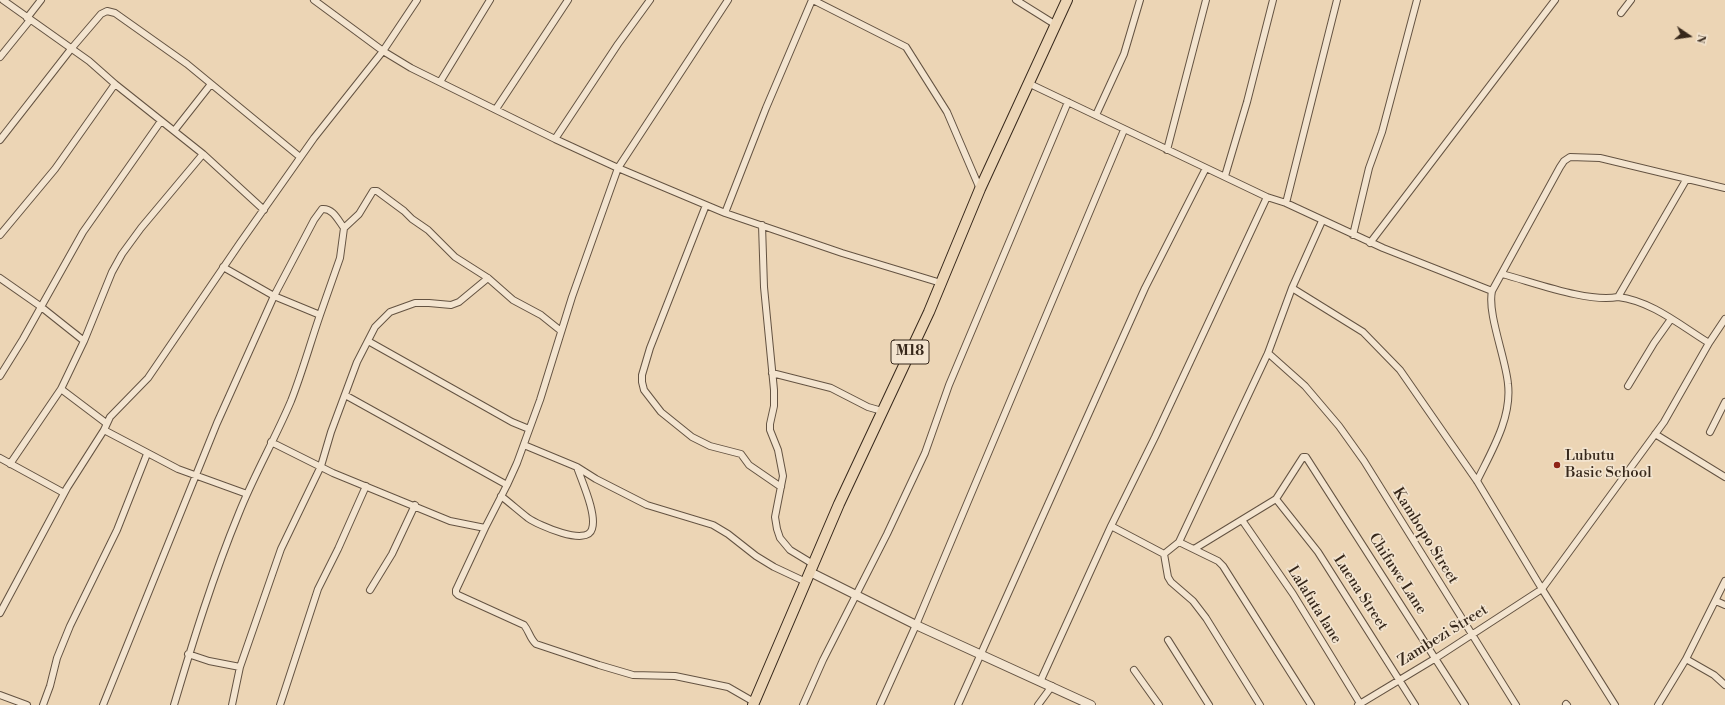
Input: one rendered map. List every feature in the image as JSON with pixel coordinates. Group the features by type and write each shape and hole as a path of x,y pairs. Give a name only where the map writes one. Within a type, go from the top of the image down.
{"main road":[{"name":"M18","path":"754,703 882,411 929,312 980,190 1030,84 1067,0"}],"street":[{"path":"3,0 89,61 115,84 203,154 264,210"},
{"path":"0,57 41,0"},
{"path":"314,0 383,51 440,82 555,139 618,168 725,213 941,283"},
{"path":"0,613 64,493 104,430 106,423 148,378 300,157 383,51 417,0"},
{"path":"440,82 490,0"},
{"path":"496,109 568,0"},
{"path":"555,139 618,44 650,0"},
{"path":"728,0 618,168 572,297 540,400 528,429 524,445 507,485 485,528 456,590 456,593 524,626 528,629 533,641 536,644 633,675 675,676 728,687 754,703"},
{"path":"725,213 766,108 813,0 906,47 947,112 980,190"},
{"path":"1016,0 1056,25"},
{"path":"1096,115 1124,54 1140,0"},
{"path":"1167,150 1206,0"},
{"path":"1225,176 1247,102 1273,0"},
{"path":"1286,204 1337,0"},
{"path":"1353,235 1369,168 1382,132 1417,0"},
{"path":"1370,243 1555,0"},
{"path":"1621,13 1631,0"},
{"path":"0,140 71,49 101,14 107,11 115,13 187,64 300,157"},
{"path":"0,235 55,169 115,84"},
{"path":"174,131 211,84"},
{"path":"1030,84 1124,130 1225,176 1266,197 1286,204 1370,243 1492,291"},
{"path":"803,705 925,454 949,385 1068,102"},
{"path":"0,376 82,232 162,120"},
{"path":"880,705 916,625 1124,130"},
{"path":"10,464 61,389 84,341 112,272 122,254 141,228 203,154"},
{"path":"1477,481 1505,417 1509,400 1508,383 1492,308 1492,291 1564,161 1570,157 1600,158 1686,180 1725,188"},
{"path":"958,705 1145,288 1206,168"},
{"path":"1618,296 1686,180"},
{"path":"174,705 188,654 224,552 247,494 290,402 302,371 340,258 344,228 359,214 373,191 377,191 404,211 412,219 428,230 456,257 488,278 513,300 536,312 561,331"},
{"path":"1040,682 1111,526 1155,437 1266,197"},
{"path":"706,205 650,348 642,375 644,390 661,412 692,437 710,446 742,454 749,465 781,487"},
{"path":"103,705 196,475 244,361 274,296 304,237 322,209 326,209 334,214 344,228"},
{"path":"1164,554 1179,542 1268,353 1292,288 1322,221"},
{"path":"762,226 764,287 774,406 770,424 780,458 783,476 775,517 780,538 810,573"},
{"path":"223,267 274,296 320,315"},
{"path":"1502,274 1583,296 1603,298 1618,296 1633,300 1653,308 1709,343"},
{"path":"0,278 40,306 84,341"},
{"path":"232,705 240,667 281,549 321,466 357,362 374,327 390,312 398,308 422,302 451,305 459,302 488,278"},
{"path":"1292,288 1363,332 1400,370 1477,481 1542,589 1615,705"},
{"path":"1628,386 1671,319"},
{"path":"1542,589 1664,422 1709,343 1725,319"},
{"path":"368,341 512,422 528,429"},
{"name":"Kambopo Street","path":"1268,353 1304,386 1339,426 1364,461 1516,705"},
{"path":"772,373 831,388 868,407 882,411"},
{"path":"61,389 106,423"},
{"path":"345,395 507,485"},
{"path":"1710,432 1725,402"},
{"path":"104,430 147,454 196,475 247,494"},
{"path":"1655,434 1725,477"},
{"path":"271,442 333,473 415,505 450,521 485,528"},
{"path":"524,445 577,467 596,480 647,505 713,525 762,560 810,573 916,625 1040,682 1052,686 1090,705"},
{"path":"43,705 50,686 56,658 117,530 147,454"},
{"name":"Chifuwe Lane","path":"1276,499 1303,458 1306,457 1465,705"},
{"path":"0,458 64,493"},
{"path":"501,496 536,522 572,536 586,536 591,533 593,522 590,506 577,467"},
{"path":"280,705 318,589 338,549 366,486"},
{"path":"1194,549 1242,520 1260,507 1276,499"},
{"name":"Luena Street","path":"1276,499 1318,552 1415,705"},
{"path":"370,590 392,554 415,505"},
{"name":"Lalafuta lane","path":"1242,520 1294,594 1360,704"},
{"path":"1111,526 1164,554"},
{"path":"1179,542 1218,561 1223,566 1311,705"},
{"path":"1164,554 1168,577 1171,582 1193,601 1218,635 1260,705"},
{"path":"1658,705 1686,659 1725,581"},
{"name":"Zambezi Street","path":"1360,704 1436,658 1542,589"},
{"path":"1716,601 1725,605"},
{"path":"1168,640 1209,705"},
{"path":"188,654 209,661 240,667"},
{"path":"1686,659 1714,675 1725,685"},
{"path":"1134,670 1159,705"},
{"path":"1038,705 1052,686"},
{"path":"0,695 27,705"}],"place":[{"name":"Lubutu Basic School","path":"1557,465"}]}
